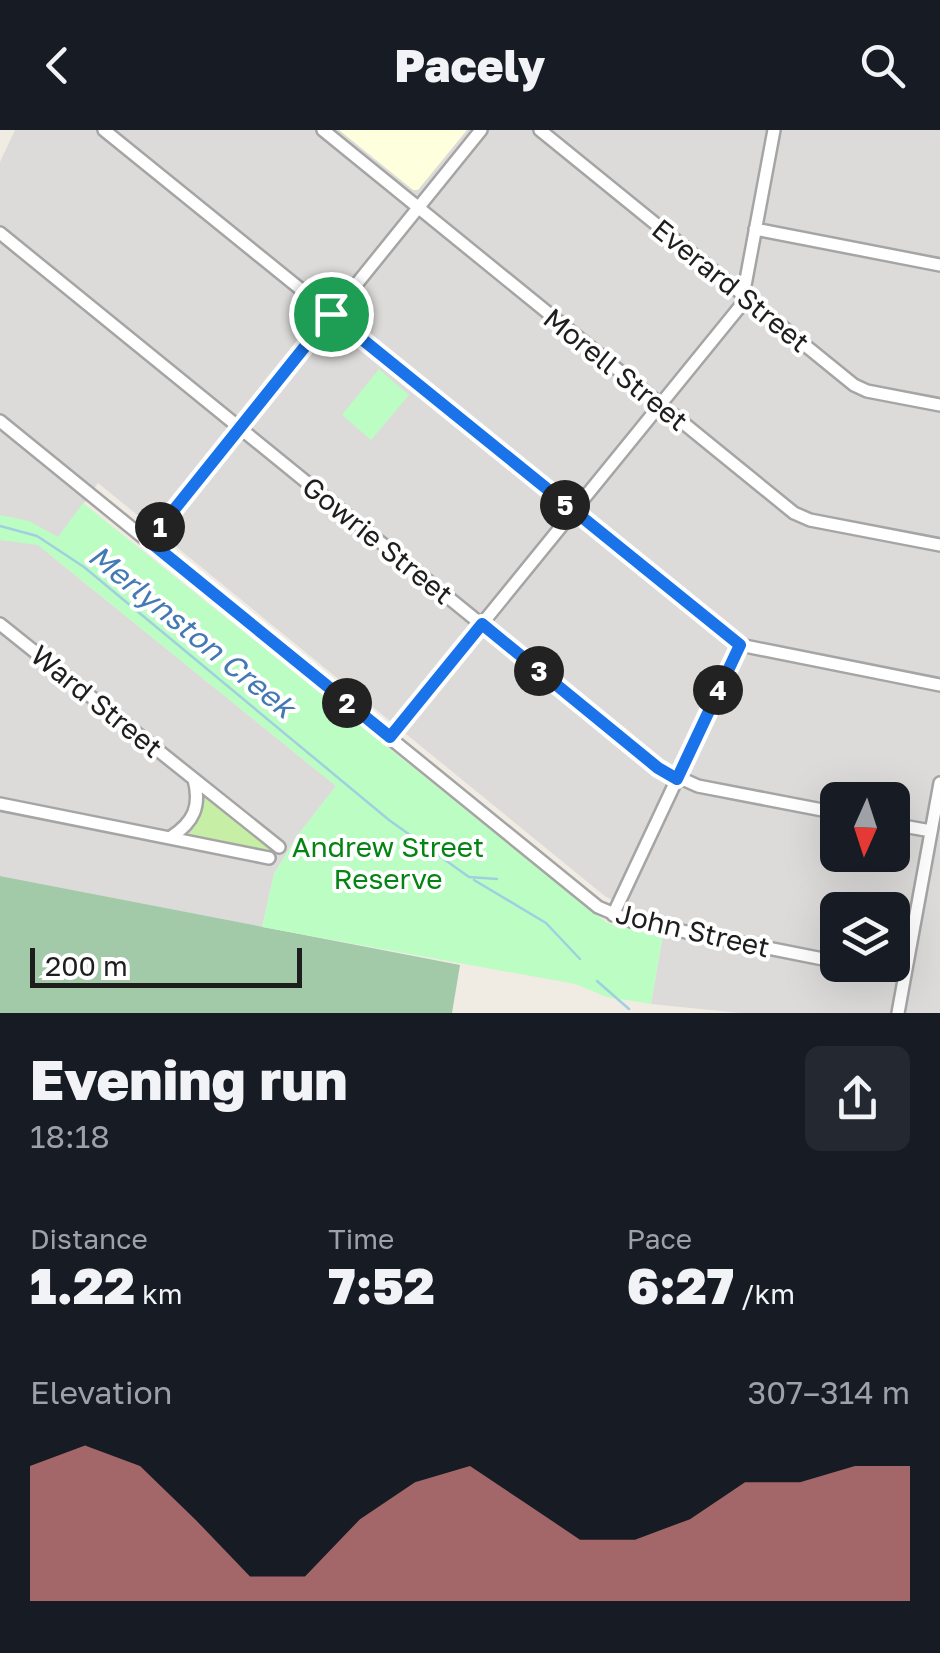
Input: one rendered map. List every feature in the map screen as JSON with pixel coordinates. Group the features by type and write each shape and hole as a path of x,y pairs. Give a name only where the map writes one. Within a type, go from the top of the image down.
{"street":[{"path":"104,130 740,645 940,685"},
{"name":"Morell Street","path":"323,130 800,517 940,545"},
{"path":"149,541 481,130"},
{"name":"Everard Street","path":"540,130 860,388 940,405"},
{"path":"390,737 745,297 774,130"},
{"path":"756,229 940,265"},
{"name":"Gowrie Street","path":"0,233 658,768 698,786 820,810"},
{"name":"John Street","path":"0,421 613,916 820,958"},
{"name":"Ward Street","path":"0,624 279,847"},
{"path":"613,916 740,645"},
{"path":"170,837 195,816 198,794 194,778"},
{"path":"910,947 940,783"},
{"path":"0,804 269,858"},
{"path":"910,827 931,831"},
{"path":"898,1013 904,982"}],"shaded area":[{"path":"15,130 940,130 940,1013 740,1013 651,1004 666,917 638,911 606,897 98,483 49,554 336,786 297,836 274,874 262,927 0,876 0,162"},
{"path":"339,130 467,130 418,190 413,190"},
{"path":"0,876 460,965 452,1013 0,1013"}],"green space":[{"path":"379,369 409,395 371,440 342,415"},
{"name":"Andrew Street Reserve","path":"83,503 607,923 663,934 651,1004 607,997 575,984 262,927 274,874 297,836 336,786 38,545 0,540 0,515 29,521 58,537"},
{"path":"206,796 270,845 270,850 263,852 188,836 200,817"}],"waterway":[{"name":"Merlynston Creek","path":"0,526 37,536 84,567 389,820 469,877 497,879"},
{"name":"Merlynston Creek","path":"474,880 546,923 580,959"},
{"path":"597,981 629,1009"}],"route":[{"path":"331,314 740,645 677,779 658,768 482,624 390,737 149,541 331,314"}]}
